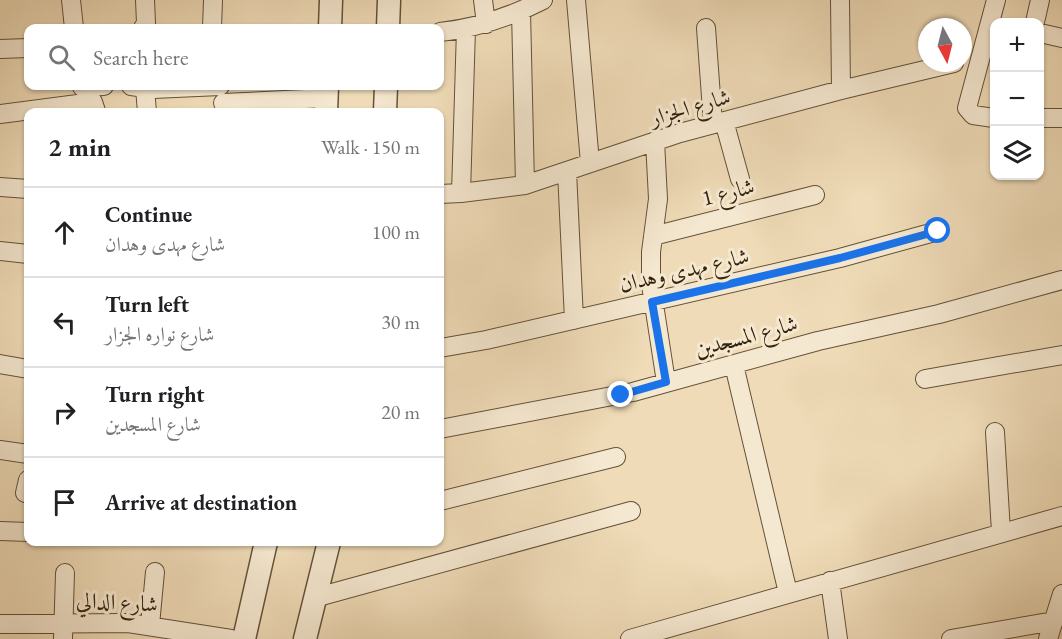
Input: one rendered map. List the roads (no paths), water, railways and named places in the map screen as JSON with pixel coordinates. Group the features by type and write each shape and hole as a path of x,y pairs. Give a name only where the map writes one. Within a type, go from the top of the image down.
{"street":[{"path":"71,0 74,24"},
{"path":"145,0 145,24"},
{"path":"212,24 213,0"},
{"path":"330,24 331,0"},
{"path":"388,24 389,0"},
{"path":"483,0 486,24"},
{"path":"444,32 486,24 522,11 543,0"},
{"path":"576,0 590,163"},
{"path":"840,0 841,90"},
{"path":"990,117 973,115 967,108 996,0"},
{"path":"1036,18 1040,0"},
{"path":"522,11 525,185"},
{"path":"706,28 719,123 740,179"},
{"path":"461,193 466,29"},
{"path":"1044,34 1062,38"},
{"path":"0,49 24,48"},
{"path":"972,59 982,56"},
{"name":"شارع الجزار","path":"444,194 525,185 655,141 841,90 918,72"},
{"path":"84,90 95,107"},
{"path":"139,90 146,108"},
{"path":"198,90 222,97 326,99"},
{"path":"385,108 386,90"},
{"path":"0,114 24,112"},
{"path":"1044,118 1062,118"},
{"path":"655,141 658,199 650,269 652,302 666,382"},
{"path":"567,171 574,320"},
{"path":"0,187 24,189"},
{"name":"شارع 1","path":"652,236 815,195"},
{"name":"شارع مهدى وهدان","path":"444,347 486,340 840,258 938,231"},
{"path":"0,251 24,254"},
{"name":"شارع المسجدين","path":"444,428 621,395 818,341 939,314 1062,280"},
{"path":"925,379 1062,355"},
{"path":"0,364 24,368"},
{"path":"735,365 788,593"},
{"path":"996,432 1001,532"},
{"path":"0,450 24,453"},
{"path":"444,500 616,457"},
{"path":"314,598 631,511"},
{"path":"630,639 1062,516"},
{"path":"0,531 24,532"},
{"path":"244,639 265,546"},
{"path":"304,639 328,546"},
{"path":"150,625 155,572"},
{"path":"63,631 65,573"},
{"path":"830,581 838,639"},
{"path":"1048,639 1062,594"},
{"path":"951,639 1057,616"},
{"name":"شارع الدالي","path":"0,624 63,631 119,631 150,625 231,639"}]}
